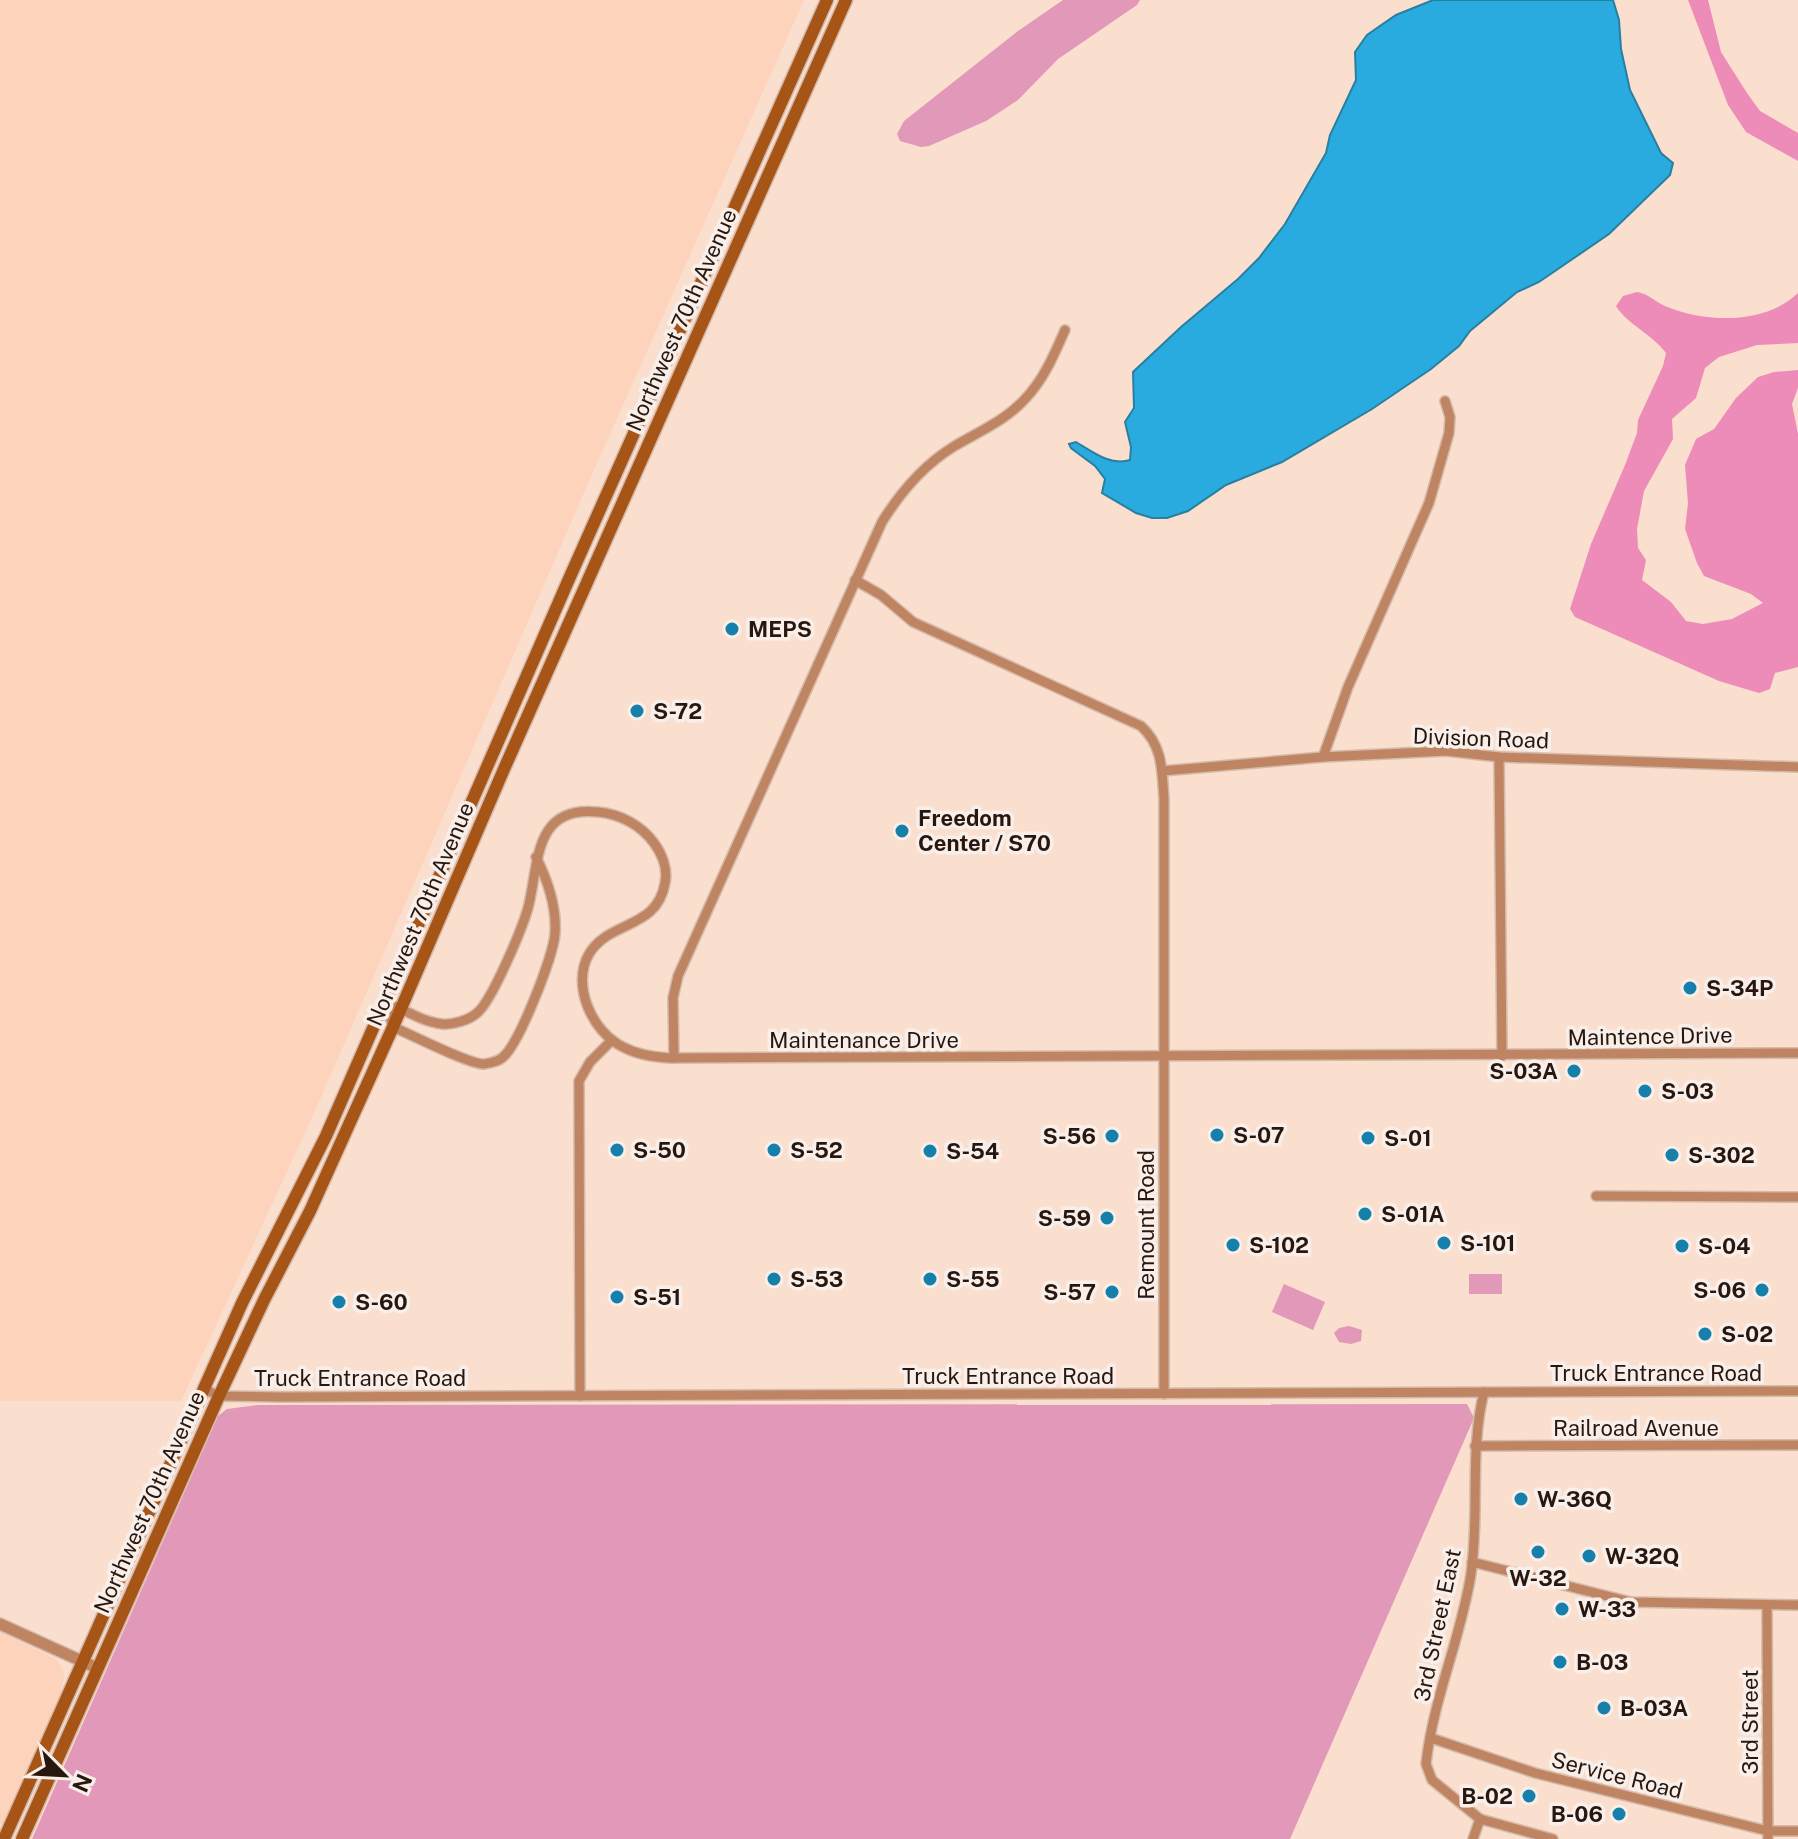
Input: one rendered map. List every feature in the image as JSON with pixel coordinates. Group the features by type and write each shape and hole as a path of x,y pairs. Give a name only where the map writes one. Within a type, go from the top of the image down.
{"main road":[{"name":"Northwest 70th Avenue","path":"4,1839 242,1303 305,1183 827,0"},
{"name":"Northwest 70th Avenue","path":"22,1839 219,1396 310,1211 393,1027 846,0"}],"street":[{"path":"674,1058 673,998 678,976 855,580 891,507 938,458 999,421 1023,401 1050,365 1065,330"},
{"path":"1323,757 1348,687 1429,503 1449,433 1450,417 1445,401"},
{"name":"Remount Road","path":"855,580 881,595 913,622 1141,726 1152,736 1159,749 1162,771 1164,1394"},
{"name":"Division Road","path":"1162,771 1323,757 1446,751 1499,757 1798,767"},
{"path":"1499,757 1502,1056"},
{"path":"386,1002 442,1024 457,1022 478,1013 488,999 525,918 541,838 559,819 569,814 596,811 609,814 641,828 659,850 666,878 663,895 656,907 645,917 605,937 595,946 583,968 581,981 587,1004 612,1040 590,1062 579,1081 580,1396"},
{"path":"386,1002 393,1027 480,1064 499,1061 507,1053 537,992 555,936 550,893 536,857"},
{"name":"Maintenance Drive","path":"612,1040 645,1056 674,1058 1502,1056"},
{"name":"Maintence Drive","path":"1502,1056 1798,1053"},
{"path":"1596,1196 1798,1197"},
{"path":"204,1389 219,1396"},
{"name":"Truck Entrance Road","path":"219,1396 1798,1391"},
{"name":"3rd Street East","path":"1480,1819 1432,1780 1426,1764 1472,1562 1475,1446 1484,1392"},
{"name":"Railroad Avenue","path":"1475,1446 1798,1445"},
{"path":"1472,1562 1631,1602 1798,1605"},
{"name":"3rd Street","path":"1767,1605 1768,1835"},
{"path":"0,1624 97,1668"},
{"name":"Service Road","path":"1431,1738 1524,1770 1768,1835 1798,1831"},
{"path":"1473,1839 1480,1819 1553,1839"}],"shaded area":[{"path":"0,0 804,0 590,479 315,1111 181,1401 0,1401"},
{"path":"1063,0 1140,0 1058,59 1018,100 986,121 929,146 900,141 897,134 904,121 1018,31"},
{"path":"1688,0 1708,0 1721,52 1760,111 1798,133 1798,161 1746,132 1728,105"},
{"path":"1637,292 1681,312 1716,318 1752,316 1769,311 1798,293 1798,343 1757,345 1719,357 1705,368 1696,398 1672,419 1673,439 1644,491 1637,529 1638,548 1646,560 1642,580 1671,602 1686,621 1703,624 1732,619 1763,603 1751,594 1704,576 1685,529 1688,503 1685,465 1696,439 1714,429 1736,398 1758,377 1798,370 1798,388 1792,404 1798,434 1798,667 1775,673 1770,689 1759,693 1719,681 1575,617 1570,609 1591,544 1625,465 1637,433 1638,420 1666,353 1616,306 1623,296"},
{"path":"1469,1274 1502,1274 1502,1294 1469,1294"},
{"path":"1284,1284 1325,1302 1313,1330 1272,1312"},
{"path":"1349,1326 1362,1330 1361,1341 1351,1344 1339,1342 1334,1333 1339,1328"},
{"path":"1467,1404 1474,1418 1290,1839 32,1839 218,1416 227,1409 257,1405"},
{"path":"0,1632 56,1659 63,1669 64,1679 59,1704 4,1827 0,1824"}],"water":[{"path":"1433,0 1613,0 1630,90 1661,153 1673,163 1670,175 1609,234 1539,282 1517,292 1431,369 1372,409 1282,462 1226,485 1188,511 1167,518 1136,513 1102,493 1105,479 1069,444 1076,442 1109,460 1130,460 1131,447 1125,422 1134,408 1133,372 1238,279 1285,224 1326,153 1330,135 1356,80 1355,52 1367,35 1396,15"}],"place":[{"name":"MEPS","path":"732,629"},
{"name":"S-72","path":"637,711"},
{"name":"Freedom Center / S70","path":"902,831"},
{"name":"S-34P","path":"1690,988"},
{"name":"S-03A","path":"1574,1071"},
{"name":"S-03","path":"1645,1091"},
{"name":"S-07","path":"1217,1135"},
{"name":"S-56","path":"1112,1136"},
{"name":"S-01","path":"1368,1138"},
{"name":"S-50","path":"617,1150"},
{"name":"S-52","path":"774,1150"},
{"name":"S-54","path":"930,1151"},
{"name":"S-302","path":"1672,1155"},
{"name":"S-01A","path":"1365,1214"},
{"name":"S-59","path":"1107,1218"},
{"name":"S-101","path":"1444,1243"},
{"name":"S-102","path":"1233,1245"},
{"name":"S-04","path":"1682,1246"},
{"name":"S-53","path":"774,1279"},
{"name":"S-55","path":"930,1279"},
{"name":"S-06","path":"1762,1290"},
{"name":"S-57","path":"1112,1292"},
{"name":"S-51","path":"617,1297"},
{"name":"S-60","path":"339,1302"},
{"name":"S-02","path":"1705,1334"},
{"name":"W-36Q","path":"1521,1499"},
{"name":"W-32","path":"1538,1552"},
{"name":"W-32Q","path":"1589,1556"},
{"name":"W-33","path":"1562,1609"},
{"name":"B-03","path":"1560,1662"},
{"name":"B-03A","path":"1604,1708"},
{"name":"B-02","path":"1529,1796"},
{"name":"B-06","path":"1619,1814"}]}
